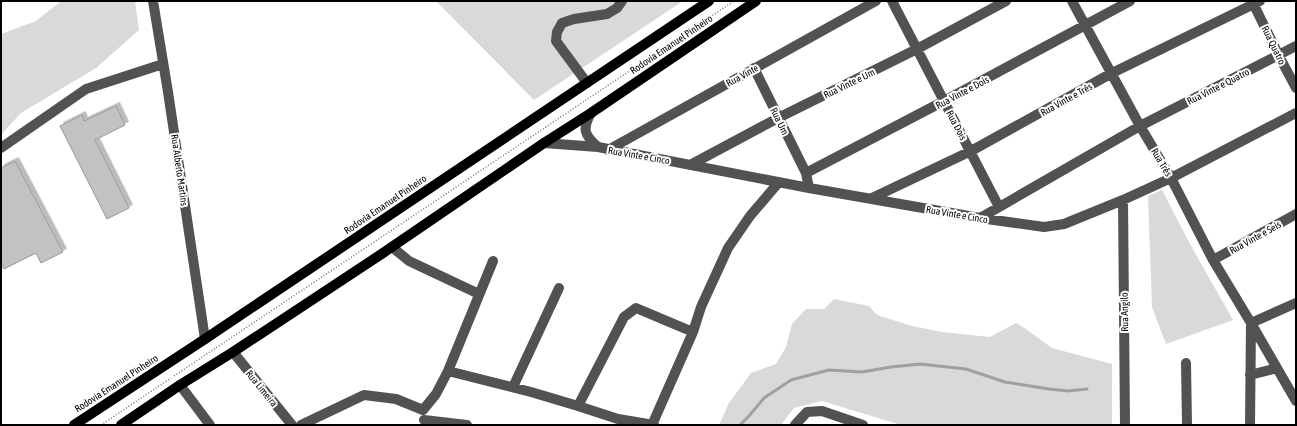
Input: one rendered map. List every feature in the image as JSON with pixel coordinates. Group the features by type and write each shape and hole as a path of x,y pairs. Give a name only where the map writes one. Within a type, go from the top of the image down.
{"main road":[{"name":"Rodovia Emanuel Pinheiro","path":"74,425 205,339 709,1"},
{"name":"Rodovia Emanuel Pinheiro","path":"121,425 392,247 756,1"}],"street":[{"name":"Rua Alberto Martins","path":"153,1 205,339"},
{"path":"587,83 556,40 557,32 562,23 574,19 607,14 617,8 622,1"},
{"name":"Rua Vinte","path":"608,150 876,1"},
{"name":"Rua Dois","path":"892,1 1000,207"},
{"name":"Rua Vinte e Um","path":"692,164 778,118 917,49 1006,1"},
{"name":"Rua Três","path":"1072,1 1140,126 1171,178 1213,260 1296,400"},
{"name":"Rua Vinte e Dois","path":"806,173 1130,1"},
{"name":"Rua Quatro","path":"1256,2 1278,56 1296,88"},
{"name":"Rua Vinte e Três","path":"872,198 970,151 1112,73 1256,2"},
{"name":"Rua Vinte e Quatro","path":"1140,126 1296,46"},
{"path":"1,148 86,89 163,64"},
{"name":"Rua Um","path":"754,68 806,173"},
{"path":"591,113 585,123 586,132 598,147"},
{"name":"Rua Vinte e Cinco","path":"544,143 598,147 692,164 809,188 980,218 1044,227 1064,224 1123,200 1171,178 1296,113"},
{"path":"980,218 1140,126"},
{"path":"806,173 809,188"},
{"path":"448,371 513,387 618,419 653,425 693,332 701,307 728,248 750,216 779,182"},
{"name":"Rua Angilo","path":"1123,200 1125,425"},
{"name":"Rua Vinte e Seis","path":"1213,260 1296,214"},
{"path":"392,247 410,261 479,294"},
{"path":"467,425 424,423 423,410 436,394 448,371 493,261"},
{"path":"513,387 559,288"},
{"path":"1250,425 1251,323 1296,303"},
{"path":"578,406 624,317 636,308 693,332"},
{"name":"Rua Limeira","path":"233,352 292,425"},
{"path":"1186,363 1187,425"},
{"path":"1250,375 1277,368"},
{"path":"180,385 210,425"},
{"path":"301,425 364,396 396,399 423,410"},
{"path":"795,425 807,412 822,411 863,425"}],"path":[{"path":"101,425 734,1"}],"shaded area":[{"path":"135,1 139,30 96,68 21,113 1,135 1,34 36,21 60,2"},
{"path":"436,1 683,1 534,100"},
{"path":"1162,190 1190,244 1233,320 1166,344 1152,307 1148,196"},
{"path":"834,299 869,306 877,315 912,326 942,332 990,337 1016,323 1052,348 1112,364 1112,425 901,425 822,401 794,408 781,425 719,425 729,403 751,373 776,364 786,347 792,324 806,309 824,309"}],"building":[{"path":"116,106 125,125 95,140 129,208 107,219 60,126 82,115 84,121"},
{"path":"15,161 63,252 41,263 36,253 4,269 1,264 1,168"}],"waterway":[{"path":"740,425 764,398 791,380 829,370 862,372 920,364 966,369 1005,382 1049,389 1068,391 1087,389"}]}
